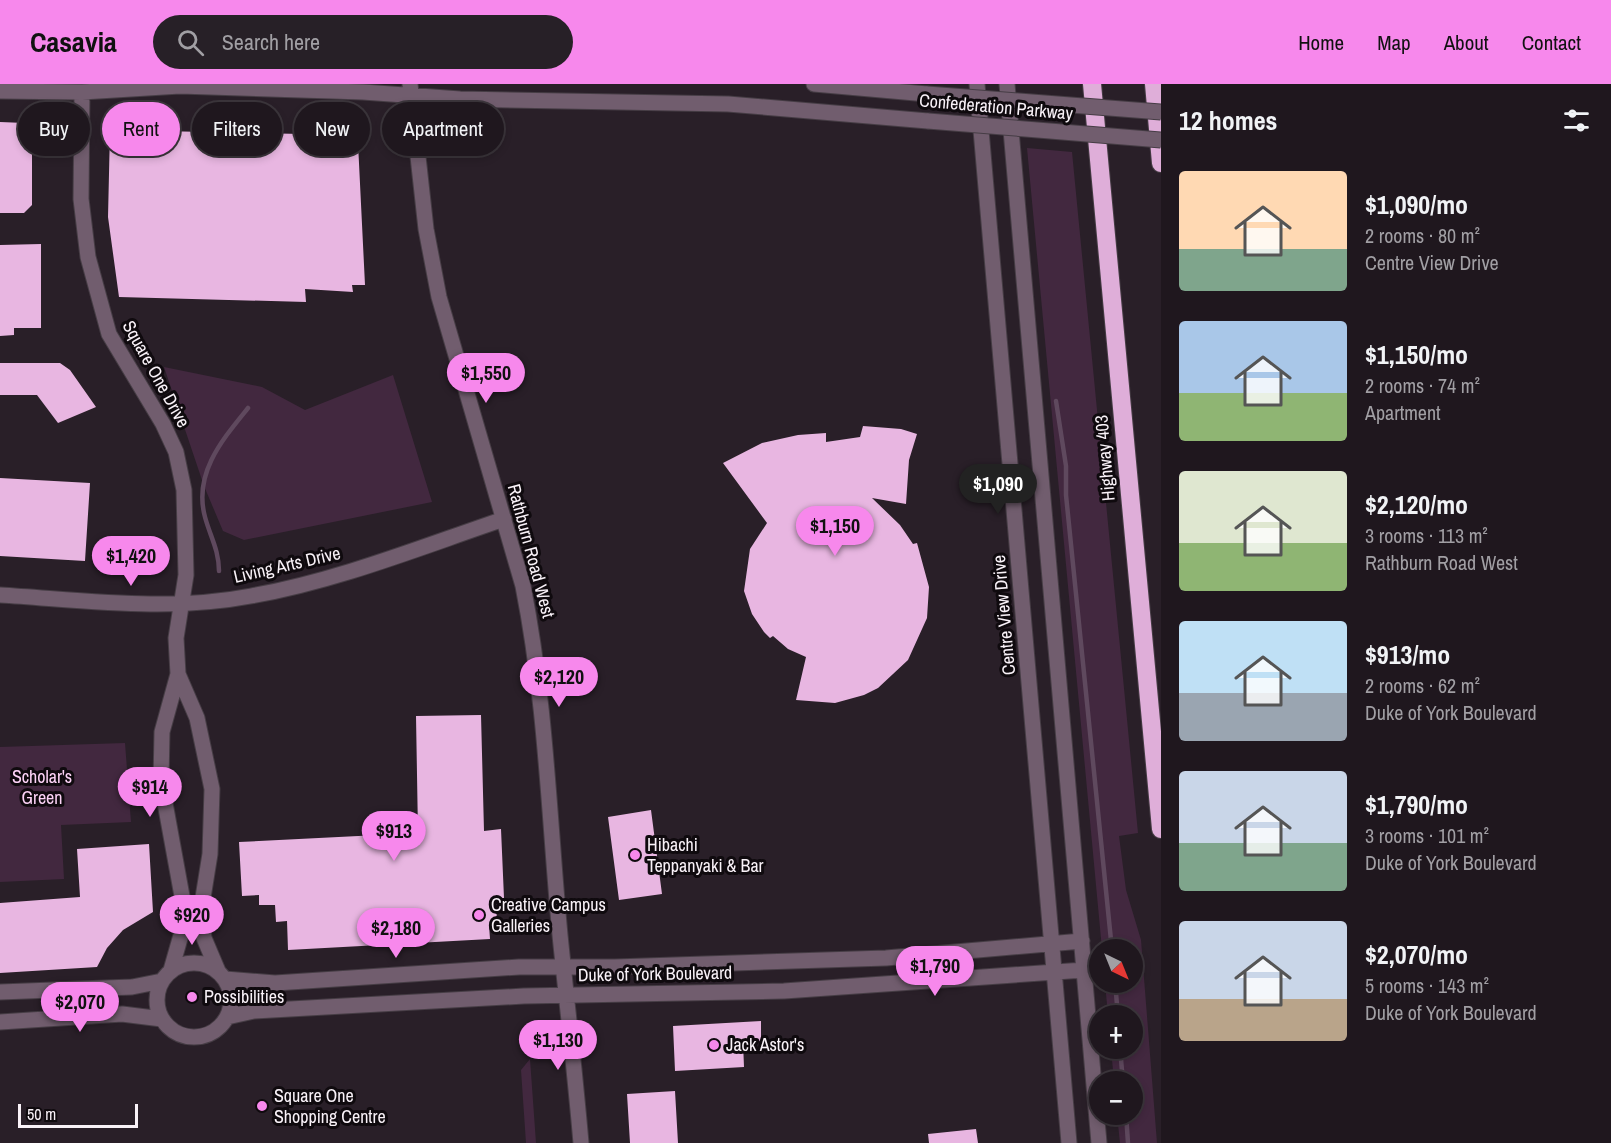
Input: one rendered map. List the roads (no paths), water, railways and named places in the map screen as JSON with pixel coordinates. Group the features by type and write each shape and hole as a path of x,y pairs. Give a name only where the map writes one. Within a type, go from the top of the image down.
{"highway":[{"name":"Highway 403","path":"1092,84 1161,829"},
{"path":"1154,84 1161,163"}],"street":[{"name":"Confederation Parkway","path":"814,84 1161,112"},
{"name":"Centre View Drive","path":"977,84 1047,864 1050,945 1070,1143"},
{"path":"1007,84 1099,1143"},
{"name":"Confederation Parkway","path":"0,91 81,92 180,86 411,90 728,104 1161,140"},
{"name":"Rathburn Road West","path":"411,90 426,229 439,297 523,586 539,676 581,1143"},
{"name":"Square One Drive","path":"81,92 81,199 88,257 109,334 164,424 176,452 184,490 186,575 176,638 178,674 162,732 161,781 178,865 183,928 167,976"},
{"name":"Living Arts Drive","path":"0,595 149,605 249,597 314,583 504,519"},
{"name":"Square One Drive","path":"178,674 197,718 207,756 213,795 210,854 201,910 204,938 221,975"},
{"name":"Duke of York Boulevard","path":"221,975 275,983 564,967 886,958 1082,941"},
{"path":"0,992 132,987 167,976 182,965 195,963 221,975 230,991 231,1005 227,1017 217,1029 196,1037 174,1031 162,1019 157,994 167,976"},
{"name":"Duke of York Boulevard","path":"227,1017 254,1011 568,996 784,991 1084,970"},
{"path":"0,1022 122,1014 162,1019"}],"waterway":[{"path":"1056,401 1066,466 1066,495 1111,939"},
{"path":"219,571 216,550 205,517 202,501 203,486 207,471 220,445 248,408"},
{"path":"1116,993 1117,1005"},
{"path":"1121,1059 1122,1071"},
{"path":"1127,1125 1128,1143"}],"place":[{"name":"Hibachi Teppanyaki & Bar","path":"635,855"},
{"name":"Creative Campus Galleries","path":"479,915"},
{"name":"Possibilities","path":"192,997"},
{"name":"Jack Astor's","path":"714,1045"},
{"name":"Square One Shopping Centre","path":"262,1106"}],"park label":[{"name":"Scholar's Green","path":"42,787"}]}
